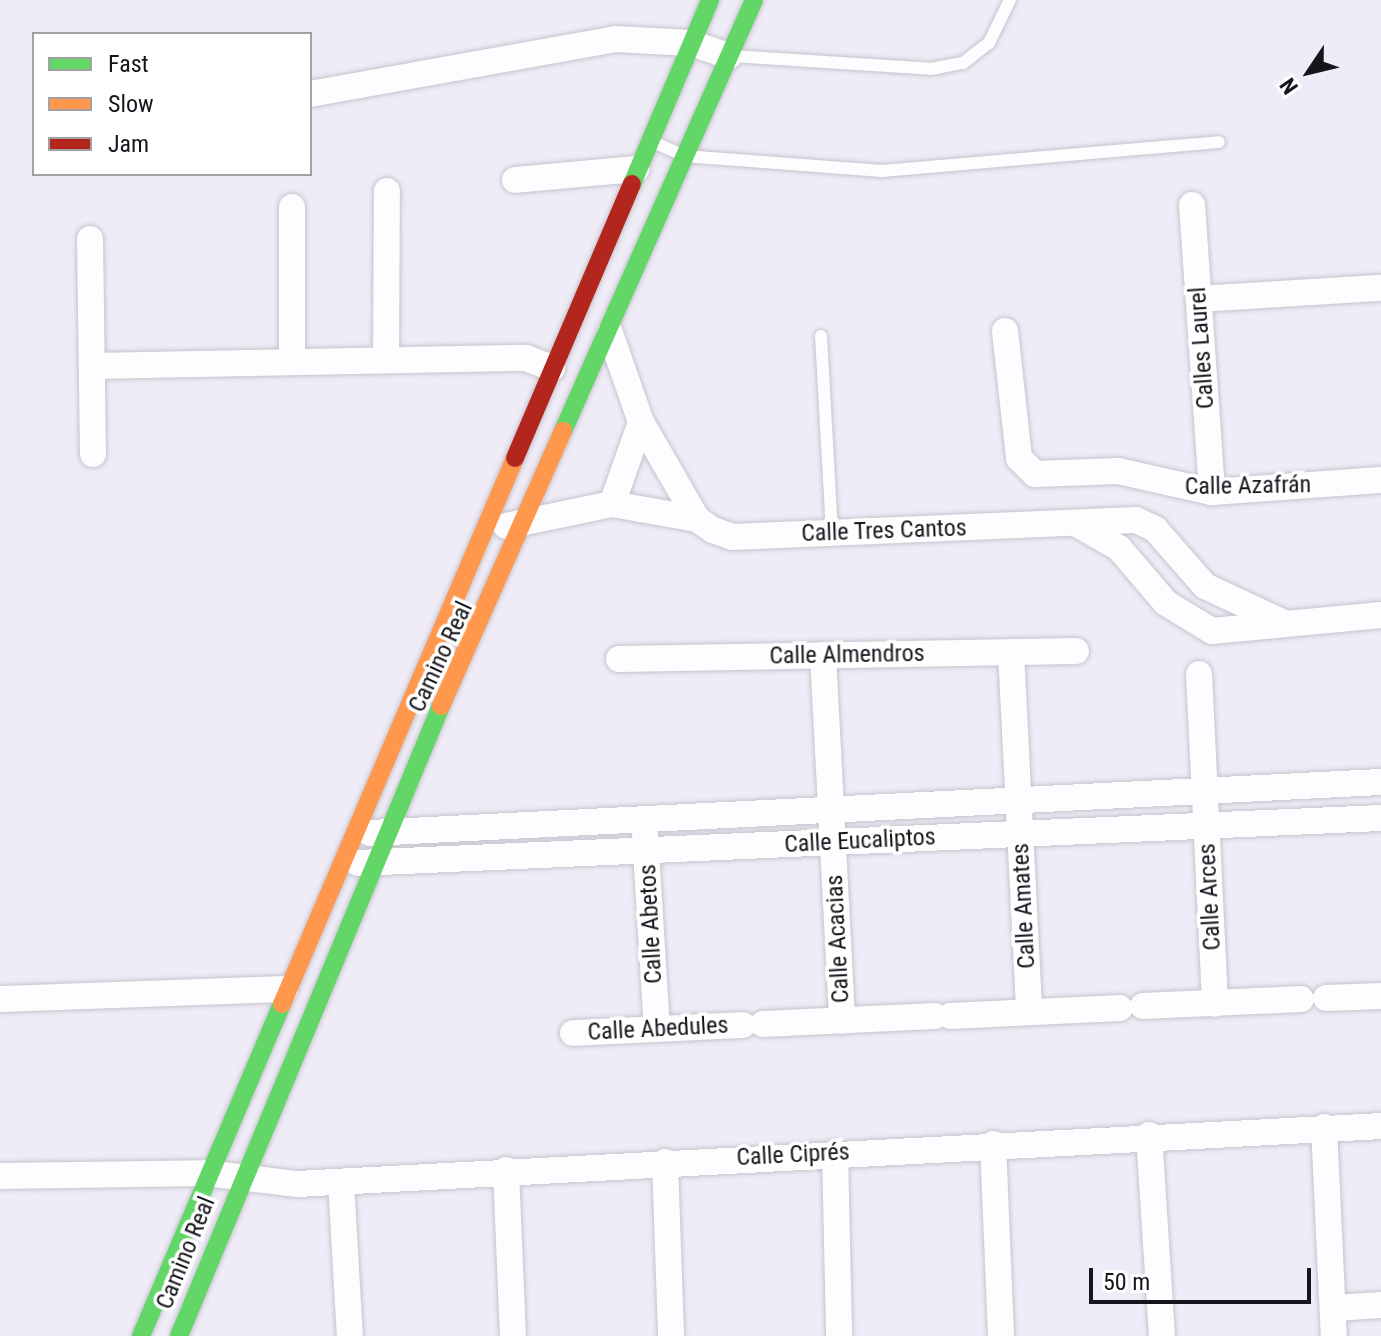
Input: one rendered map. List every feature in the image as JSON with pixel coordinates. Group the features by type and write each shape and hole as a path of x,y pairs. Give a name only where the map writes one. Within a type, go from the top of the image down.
{"street":[{"name":"Camino Real","path":"141,1336 206,1173 710,0"},
{"name":"Camino Real","path":"179,1336 372,862 526,526 754,0"},
{"path":"312,94 616,39 691,43 729,56"},
{"path":"515,180 637,169"},
{"path":"386,360 387,191"},
{"name":"Calles Laurel","path":"1192,205 1212,492"},
{"path":"292,207 292,362"},
{"path":"90,239 93,454"},
{"path":"1199,299 1381,288"},
{"name":"Calle Azafrán","path":"1005,331 1025,469 1118,471 1212,492 1381,480"},
{"path":"610,333 641,422 697,519"},
{"path":"92,366 526,358 552,368"},
{"path":"612,504 641,422"},
{"name":"Calle Tres Cantos","path":"484,525 526,526 612,504 697,519 732,537 1146,522 1205,586 1282,622"},
{"name":"Calle Tres Cantos","path":"1075,523 1132,559 1186,620 1212,631 1381,615"},
{"name":"Calle Almendros","path":"619,659 1076,651"},
{"name":"Calle Amates","path":"1011,652 1029,1012"},
{"name":"Calle Acacias","path":"823,655 842,1021"},
{"name":"Calle Arces","path":"1199,674 1215,1004"},
{"name":"Calle Eucaliptos","path":"351,835 1381,782"},
{"name":"Calle Eucaliptos","path":"338,864 1381,818"},
{"name":"Calle Abetos","path":"644,819 657,1029"},
{"path":"0,999 285,989"},
{"name":"Calle Abedules","path":"573,1033 1381,996"},
{"name":"Calle Ciprés","path":"0,1176 206,1173 341,1182 1149,1135 1381,1126"},
{"path":"1324,1127 1334,1336"},
{"path":"1149,1135 1162,1336"},
{"path":"993,1144 1001,1336"},
{"path":"835,1153 839,1336"},
{"path":"665,1162 671,1336"},
{"path":"506,1170 513,1336"},
{"path":"341,1182 350,1336"},
{"path":"1334,1308 1381,1305"}],"lane":[{"path":"729,56 931,69 963,63 989,43 1010,0"},
{"path":"649,141 684,156 882,171 1219,142"},
{"path":"821,336 832,534"}],"traffic: fast":[{"path":"632,184 710,0"},
{"path":"563,431 754,0"},
{"path":"179,1336 441,706"},
{"path":"141,1336 282,1004"}],"traffic: slow":[{"path":"441,706 563,431"},
{"path":"282,1004 515,458"}],"traffic: jam":[{"path":"515,458 632,184"}]}
